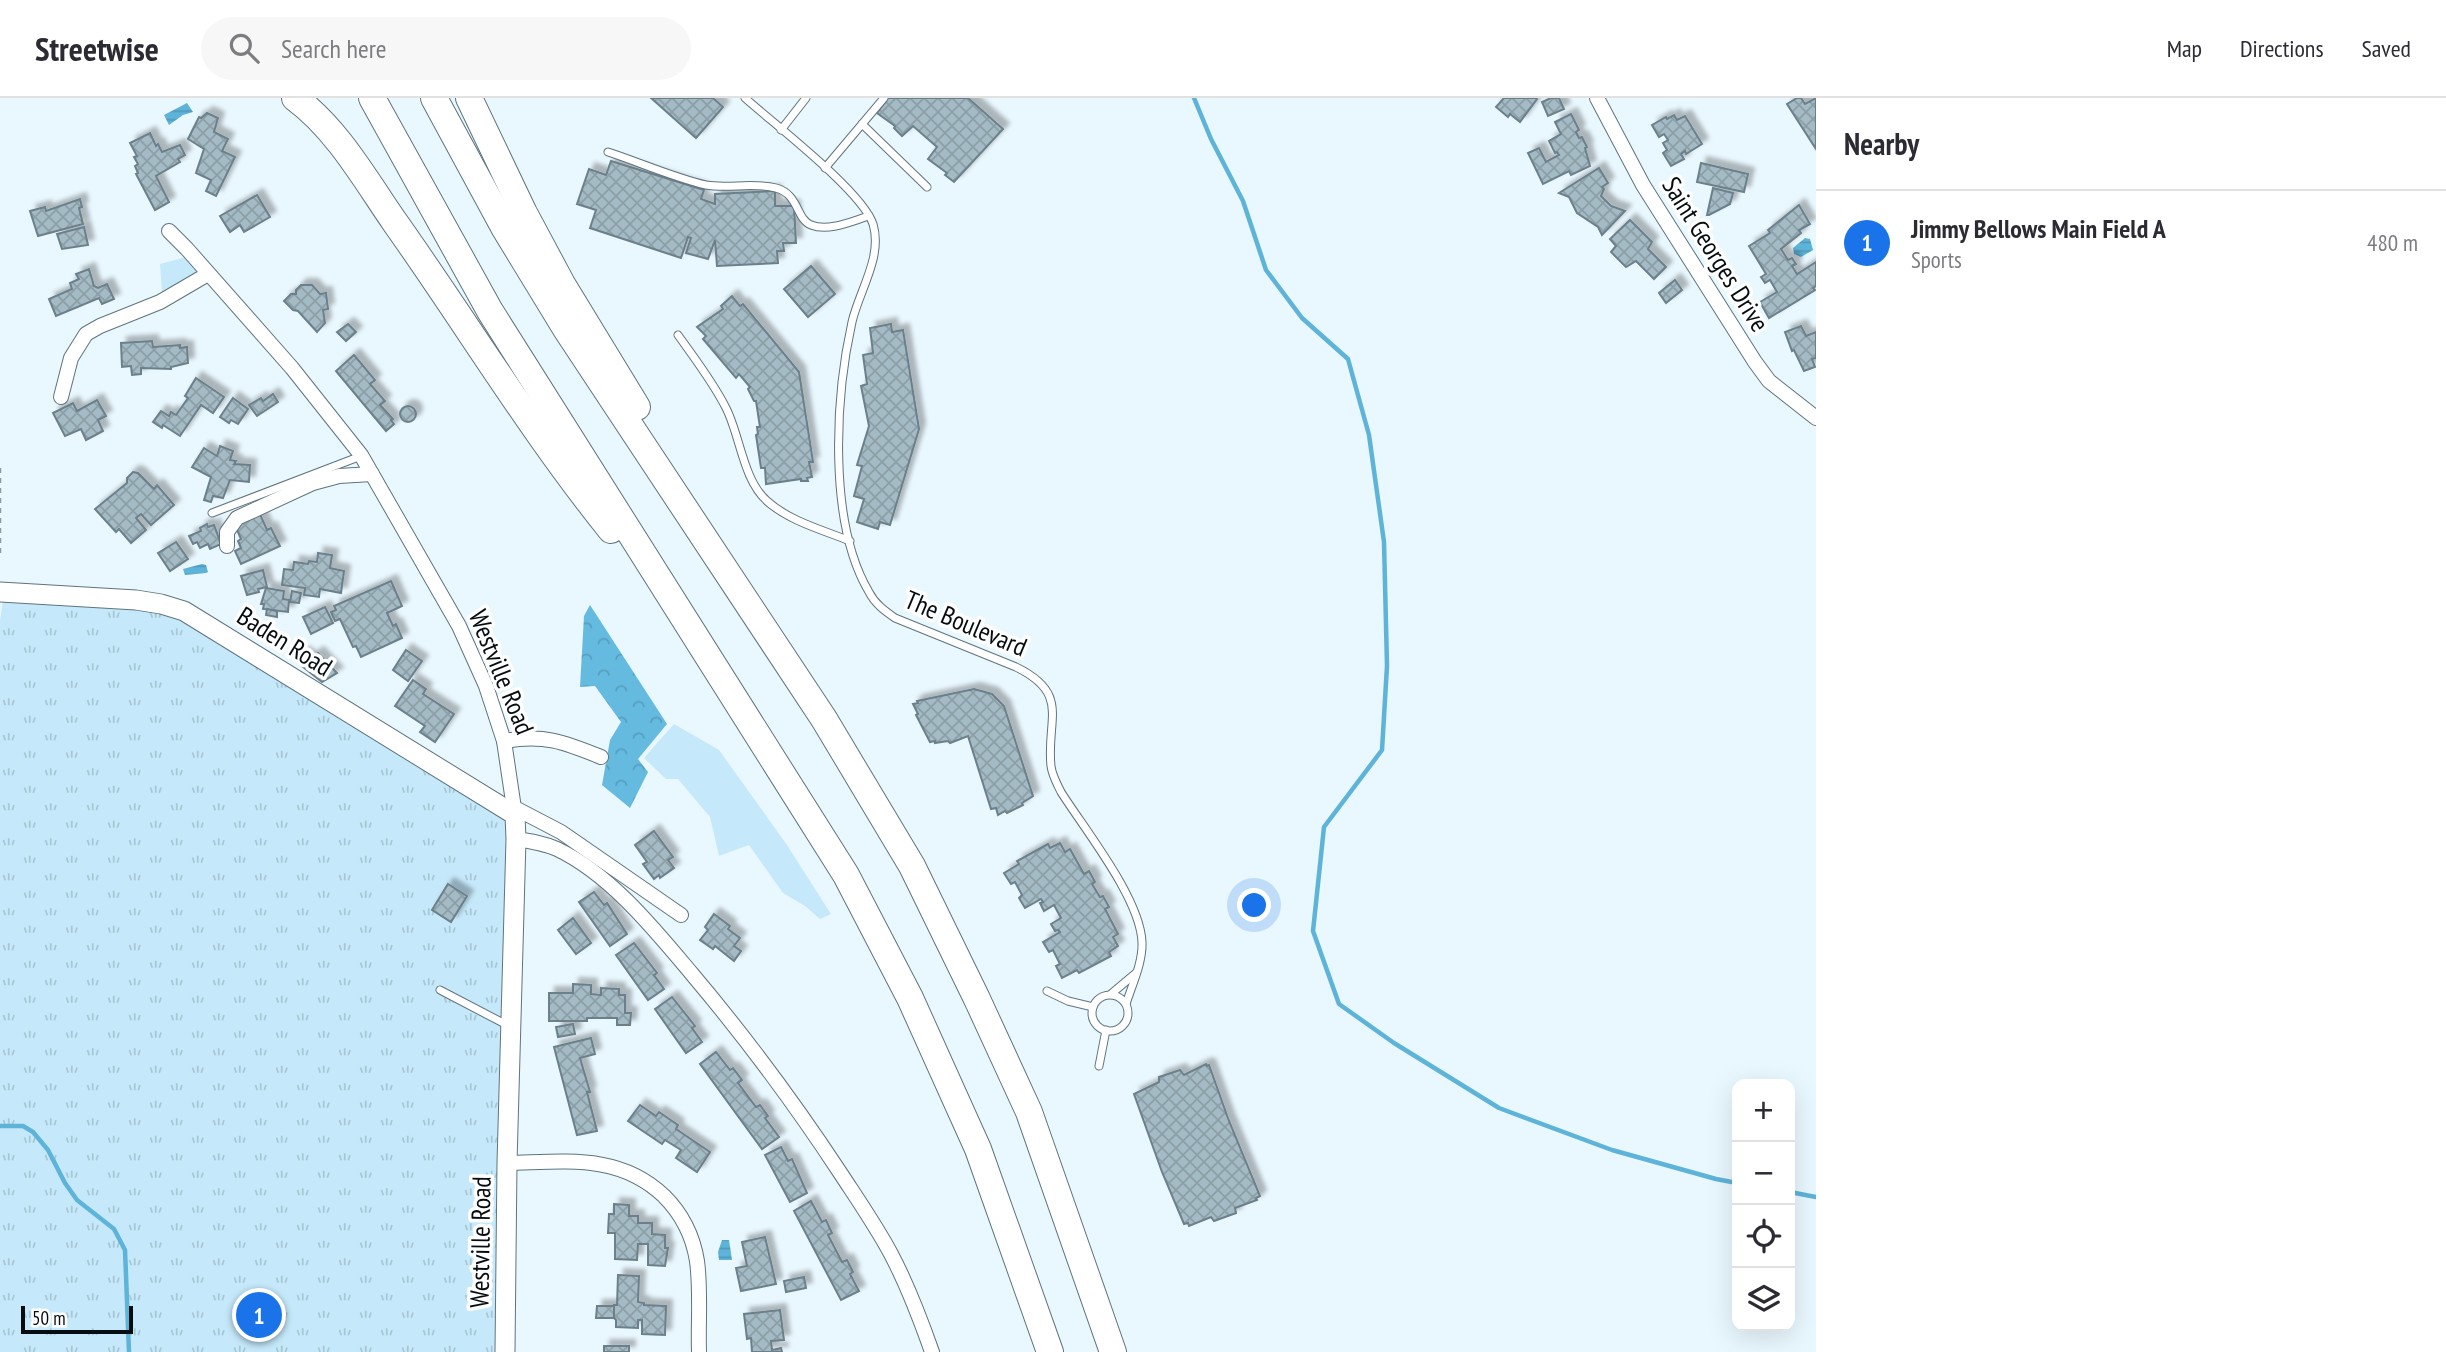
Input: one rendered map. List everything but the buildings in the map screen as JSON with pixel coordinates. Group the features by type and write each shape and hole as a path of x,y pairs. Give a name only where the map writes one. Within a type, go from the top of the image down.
{"highway":[{"path":"295,98 333,134 574,484 681,615"},
{"path":"372,98 490,311 846,875 910,998 978,1149 1050,1352"},
{"path":"434,98 505,229 566,329 824,719 912,866 1029,1112 1113,1352"},
{"path":"469,98 524,213 562,284 642,414 693,524"}],"street":[{"name":"Saint Georges Drive","path":"1597,98 1643,185 1755,362 1769,381 1816,418"},
{"name":"Westville Road","path":"169,231 292,368 361,455 459,626 486,686 504,741 516,839 505,1352"},
{"path":"61,397 71,358 86,334 160,302 208,274"},
{"path":"227,547 227,532 237,518 313,483 339,476 372,474"},
{"name":"Baden Road","path":"0,592 161,604 196,617 514,811"},
{"path":"504,741 529,737 545,738 601,757"},
{"path":"514,811 561,832 681,915"},
{"path":"516,839 534,841 557,849 605,882 674,953 744,1036 822,1146 885,1243 914,1301 932,1352"},
{"path":"507,1163 569,1162 606,1165 633,1172 656,1188 677,1209 690,1234 697,1262 699,1352"}],"lane":[{"path":"608,152 705,185 771,187 783,190 795,201 801,215 812,225 832,226 869,216 861,203 825,168 745,98"},
{"path":"781,130 806,98"},
{"path":"825,168 884,98"},
{"path":"862,124 927,187"},
{"name":"The Boulevard","path":"869,216 874,226 874,250 852,320 840,430 838,469 842,511 850,541 869,593 880,607 909,624 1033,675 1043,684 1054,709 1051,769 1060,792 1106,861 1136,915 1143,944 1126,1004"},
{"path":"678,335 725,406 742,456 765,500 810,526 850,541"},
{"path":"212,513 361,455"},
{"path":"1111,995 1136,972"},
{"path":"440,989 511,1027"},
{"path":"1047,991 1068,1001 1093,1007"},
{"path":"1111,995 1117,996 1126,1004 1128,1015 1123,1026 1112,1031 1096,1024 1093,1019 1093,1007 1100,998 1111,995"},
{"path":"1099,1066 1106,1030"}],"path":[{"path":"0,468 0,557"}],"green space":[{"path":"186,257 197,272 162,292 160,264"},
{"path":"4,593 159,605 513,817 500,1352 0,1352 0,621"},
{"path":"590,605 667,724 638,759 648,772 630,808 602,785 610,740 621,722 595,686 580,687 584,616"},
{"path":"674,724 719,750 787,845 831,914 820,919 783,893 749,845 719,856 710,817 678,779 666,779 644,758"}],"shaded area":[{"path":"187,103 193,112 183,115 169,125 164,115"},
{"path":"1805,238 1810,239 1813,250 1801,257 1794,254 1793,248"},
{"path":"206,565 208,572 185,575 183,569"},
{"path":"722,1240 729,1240 732,1260 719,1260 718,1252"}],"waterway":[{"path":"1194,98 1211,139 1243,201 1266,270 1302,318 1348,359 1369,435 1384,542 1387,666 1382,750 1324,827 1313,931 1339,1004 1394,1043 1499,1108 1612,1150 1732,1182"},
{"path":"0,1126 23,1126 33,1132 48,1150 77,1200 114,1229 125,1250 129,1352"},
{"path":"1795,1193 1816,1197"}],"place":[{"name":"Jimmy Bellows Main Field A","path":"259,1315"}]}
